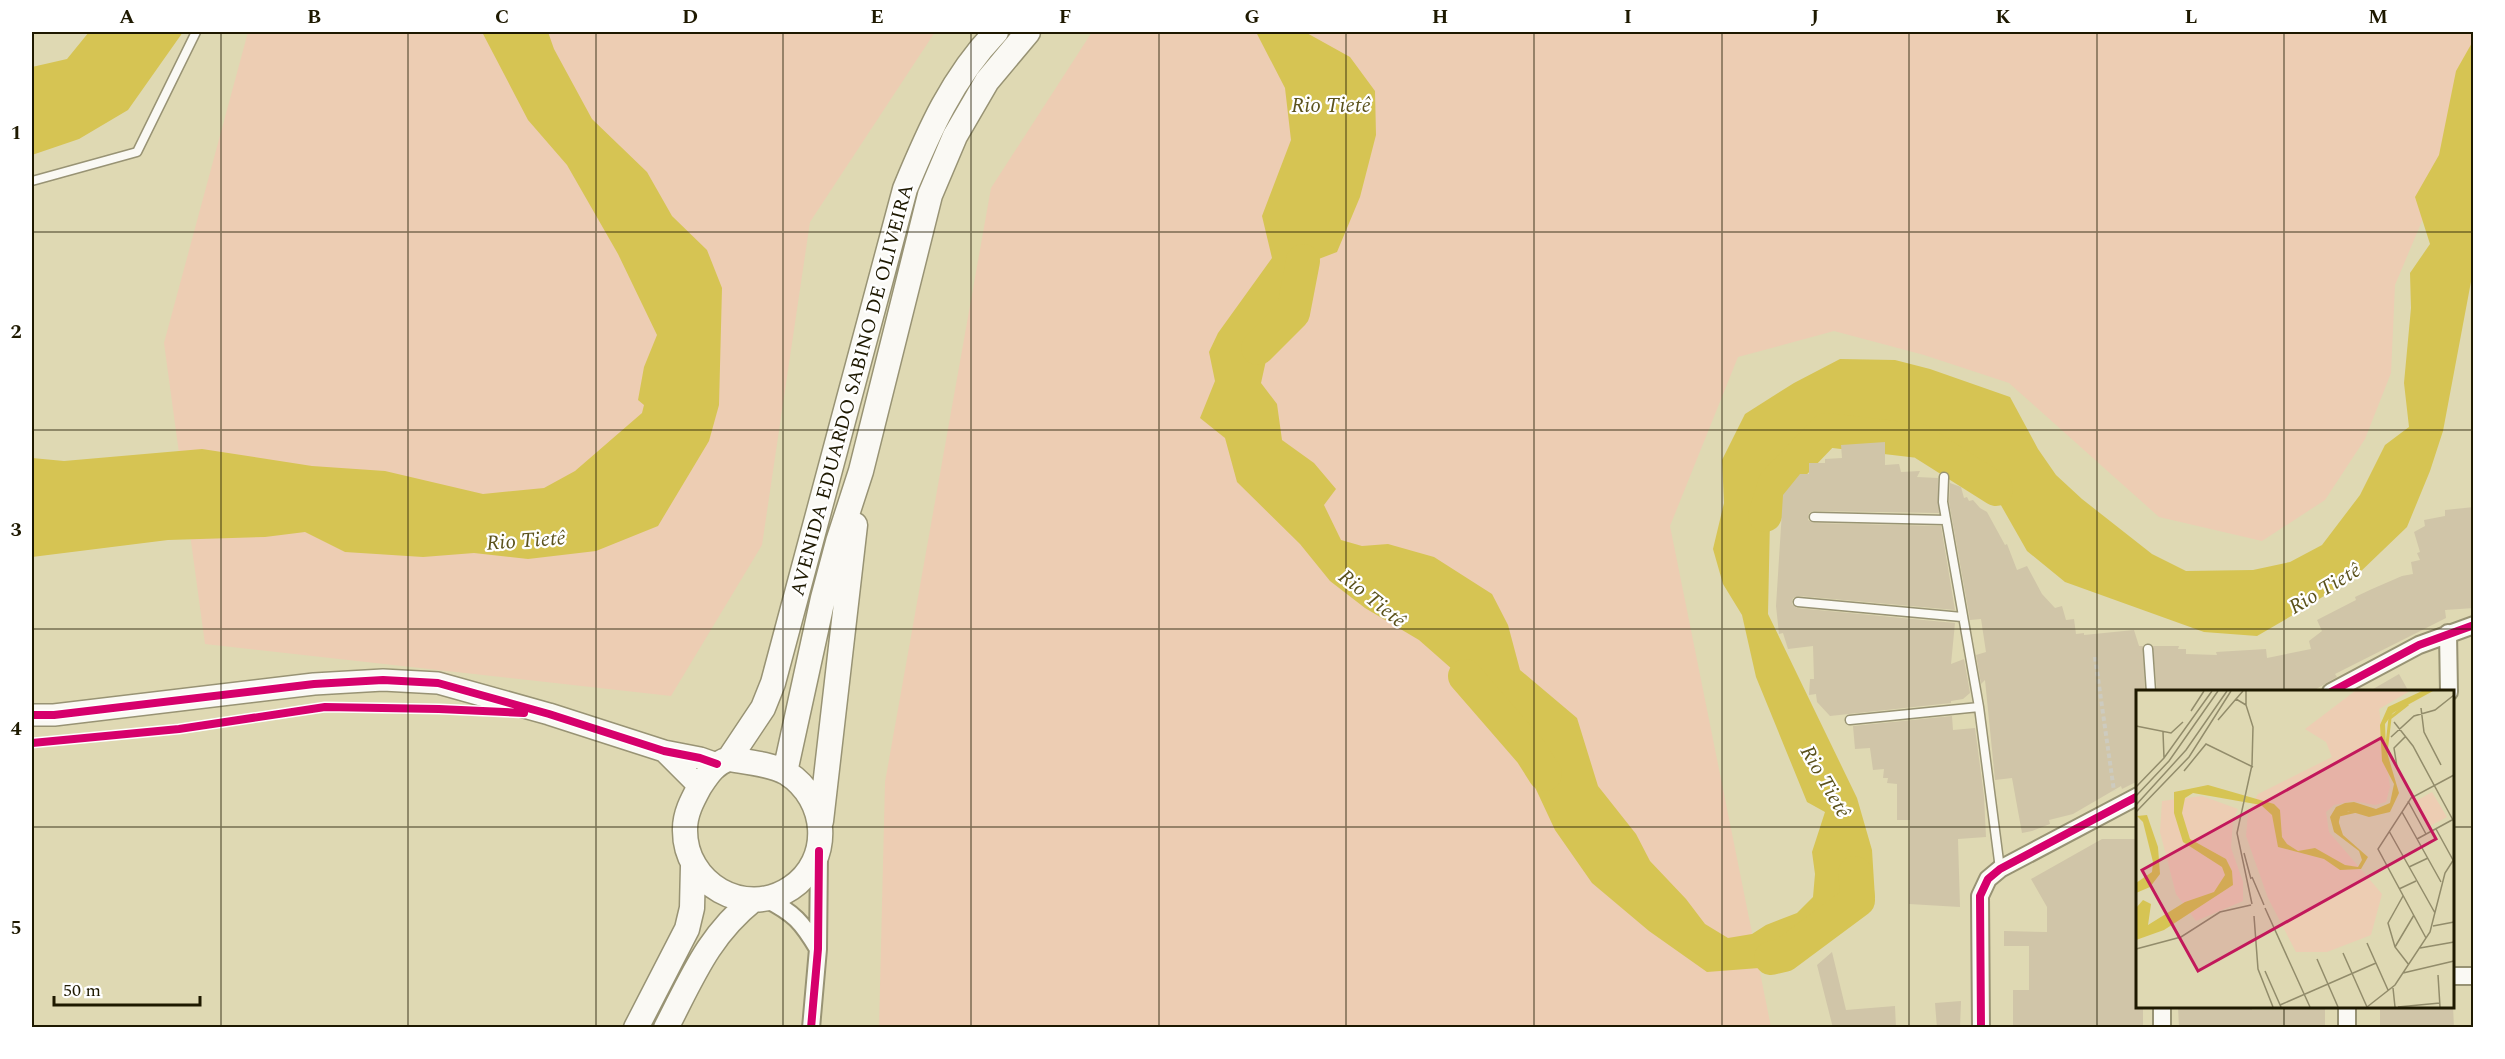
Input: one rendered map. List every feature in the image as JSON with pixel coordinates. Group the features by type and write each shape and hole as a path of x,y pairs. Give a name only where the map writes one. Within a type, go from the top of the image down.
{"main road":[{"name":"AVENIDA EDUARDO SABINO DE OLIVEIRA","path":"723,761 763,708 773,683 905,189 932,123 959,77 996,32"},
{"name":"AVENIDA EDUARDO SABINO DE OLIVEIRA","path":"861,471 930,195 955,136 987,81 1028,32"},
{"path":"785,772 837,542 861,471"},
{"path":"666,1028 707,949 722,928 759,900 783,893 799,883 811,868 819,851 861,471"},
{"path":"759,900 735,898 719,891 693,866 686,847 685,827 689,808 700,787 723,761 785,772 802,785 814,802 821,823"},
{"path":"636,1028 687,929 692,908 693,866"}],"street":[{"path":"2340,689 2419,645 2474,625"},
{"path":"2448,633 2449,690"},
{"path":"32,715 54,715 314,684 383,680 438,683 663,751 723,761"},
{"path":"663,751 700,787"},
{"path":"1980,1028 1980,896 1983,886 2000,869 2136,797"},
{"path":"811,1028 818,949 819,851"},
{"path":"759,900 795,915 818,949"},
{"path":"2454,976 2474,976"},
{"path":"2162,1008 2162,1028"},
{"path":"2347,1008 2347,1028"}],"lane":[{"path":"32,181 137,152 196,32"},
{"path":"1944,477 1943,502 1979,707 2000,869"},
{"path":"1814,517 1946,520"},
{"path":"1798,602 1962,617"},
{"path":"2148,649 2151,690"},
{"path":"1850,720 1979,707"}],"path":[{"path":"2095,657 2116,807"}],"shaded area":[{"path":"248,32 935,32 810,222 762,545 671,696 205,644 164,343"},
{"path":"1092,32 2473,32 2473,100 2395,285 2391,373 2365,439 2325,500 2262,541 2159,517 2009,383 1924,355 1834,331 1738,357 1670,526 1771,1027 879,1028 885,782 991,188"}],"water":[{"path":"89,32 183,32 128,110 79,139 32,155 32,67 67,59"},
{"name":"Rio Tietê","path":"482,32 548,32 554,49 592,119 647,172 672,216 707,250 722,288 719,405 709,441 658,526 596,551 528,559 474,553 423,557 345,552 305,532 265,537 168,540 32,557 32,458 64,461 202,449 312,466 385,471 483,494 544,488 575,471 642,413 644,405 638,400 644,367 657,335 618,254 567,165 528,120"},
{"name":"Rio Tietê","path":"1256,32 1305,32 1350,57 1375,91 1376,135 1360,197 1337,252 1303,265 1298,292 1284,335 1267,356 1261,383 1277,404 1282,440 1314,463 1336,489 1324,505 1341,540 1362,546 1388,544 1434,557 1492,594 1508,625 1520,670 1577,718 1598,786 1636,834 1650,861 1686,899 1705,924 1728,938 1752,934 1766,925 1797,913 1813,897 1815,874 1812,852 1825,812 1807,802 1756,677 1742,615 1723,584 1713,549 1724,503 1722,460 1745,414 1794,383 1840,359 1895,360 1930,369 2010,397 2038,449 2056,475 2082,499 2152,554 2186,571 2253,570 2290,562 2322,545 2360,495 2385,445 2409,427 2404,383 2411,308 2410,273 2430,244 2415,197 2439,155 2456,71 2473,41 2473,271 2443,431 2430,471 2407,527 2357,575 2257,636 2204,632 2065,582 2027,551 1998,500 1955,463 1924,443 1871,422 1834,423 1805,440 1784,474 1770,519 1768,614 1857,798 1872,850 1875,898 1851,906 1811,935 1798,957 1759,968 1707,972 1649,931 1592,883 1555,830 1526,768 1511,718 1487,708 1461,677 1419,640 1365,608 1330,581 1300,544 1237,482 1225,438 1200,418 1215,381 1209,352 1218,333 1272,258 1262,216 1291,140 1285,88"}],"building":[{"path":"1885,442 1885,465 1899,464 1901,472 1920,471 1917,477 1938,478 1939,513 1814,511 1809,513 1808,520 1814,523 1941,526 1955,610 1799,596 1793,598 1792,604 1797,608 1955,623 1951,664 1964,659 1970,693 1963,699 1951,701 1951,703 1830,716 1817,702 1816,694 1809,695 1810,679 1814,679 1813,646 1788,649 1783,633 1779,634 1776,606 1783,495 1800,474 1809,474 1809,463 1825,463 1825,459 1842,458 1841,445"},
{"path":"1950,483 1961,487 1964,498 1967,497 1969,501 1973,500 1987,512 2005,545 2007,544 2017,570 2027,566 2042,594 2055,608 2062,606 2066,620 2074,619 2076,634 2134,630 2139,646 2143,646 2145,690 2136,690 2136,782 2122,789 2121,786 2073,814 2049,820 2050,824 2032,831 2022,833 2012,778 1995,780 1985,680 1981,684 1976,655 1986,652 1981,619 1970,620 1949,502"},
{"path":"2474,507 2474,608 2445,610 2446,618 2335,674 2337,677 2314,690 2157,690 2153,646 2179,646 2178,649 2186,649 2186,654 2217,655 2216,652 2266,649 2267,658 2311,649 2309,641 2322,631 2317,620 2356,600 2355,597 2402,576 2413,574 2411,562 2420,560 2414,532 2425,526 2424,520 2445,516 2445,510"},
{"path":"2399,674 2408,690 2371,690"},
{"path":"1952,716 1953,730 1975,728 1984,796 1986,837 1958,839 1960,907 1909,904 1910,820 1897,820 1897,784 1887,783 1888,778 1883,778 1884,769 1873,770 1870,748 1855,749 1853,726"},
{"path":"2102,839 2136,839 2136,1008 2143,1008 2143,1028 2013,1028 2013,990 2029,990 2029,946 2004,946 2004,931 2047,932 2047,907 2031,879"},
{"path":"1832,952 1846,1010 1895,1006 1896,1028 1833,1028 1817,965"},
{"path":"1961,1001 1960,1028 1937,1028 1935,1003"},
{"path":"2178,1008 2284,1010 2284,1008 2325,1008 2325,1028 2179,1028"},
{"path":"2380,1008 2453,1008 2454,1028 2380,1027"}],"waterway":[{"name":"Rio Tietê","path":"1258,348 1293,313 1303,261"},
{"name":"Rio Tietê","path":"1765,515 1775,483 1826,430 1920,441 1996,489"},
{"name":"Rio Tietê","path":"1465,676 1531,752 1545,774"},
{"name":"Rio Tietê","path":"1771,958 1784,955 1858,900 1855,873"}],"cycle path":[{"path":"2335,690 2419,645 2474,625"},
{"path":"32,715 54,715 314,684 383,680 438,683 549,714 664,751 717,764"},
{"path":"32,743 179,729 325,707 524,713"},
{"path":"1981,1028 1980,896 1988,879 2000,869 2136,797"},
{"path":"811,1028 818,949 819,851"}]}
